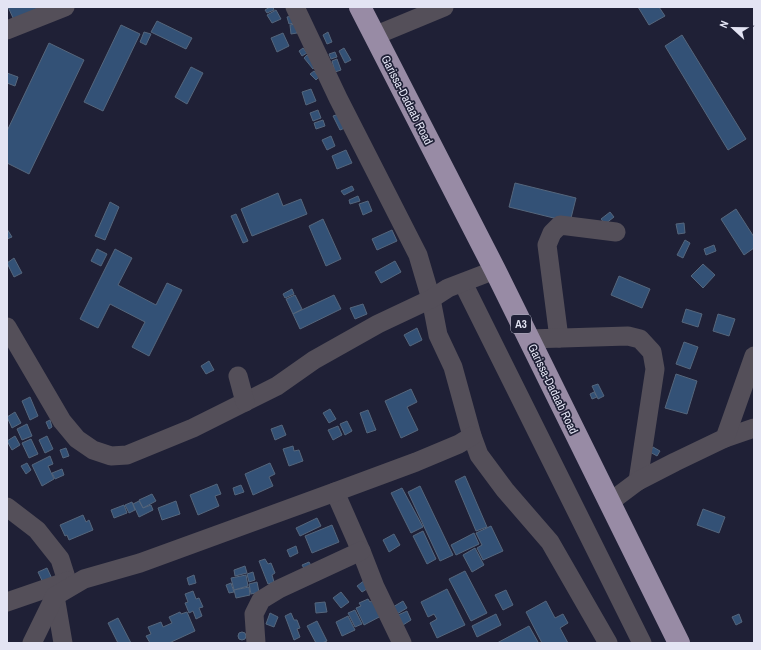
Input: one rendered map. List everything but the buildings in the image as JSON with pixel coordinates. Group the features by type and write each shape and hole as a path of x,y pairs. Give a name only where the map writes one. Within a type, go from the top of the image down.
{"highway":[{"name":"Garissa-Dadaab Road","path":"360,7 495,270 679,643"}],"street":[{"path":"7,30 65,7"},
{"path":"295,7 338,98 418,255 431,299 438,335 453,367 472,436 479,455 506,490 550,542 608,643"},
{"path":"374,36 414,13 444,7"},
{"path":"559,338 547,246 552,233 560,225 616,232"},
{"path":"7,327 62,421 77,438 93,450 111,456 127,455 193,428 277,386 314,360 341,344 431,299 448,288 495,270"},
{"path":"463,283 642,643"},
{"path":"529,339 628,336 640,340 652,352 655,369 638,481"},
{"path":"726,438 754,356"},
{"path":"238,376 245,402"},
{"path":"610,502 638,481 726,438 754,428"},
{"path":"7,602 75,580 140,562 430,456 459,444 472,436"},
{"path":"335,492 361,550 375,587 402,643"},
{"path":"7,507 37,530 75,580"},
{"path":"256,643 254,614 261,600 361,550"},
{"path":"32,643 55,596 75,580"},
{"path":"55,596 63,643"}]}
